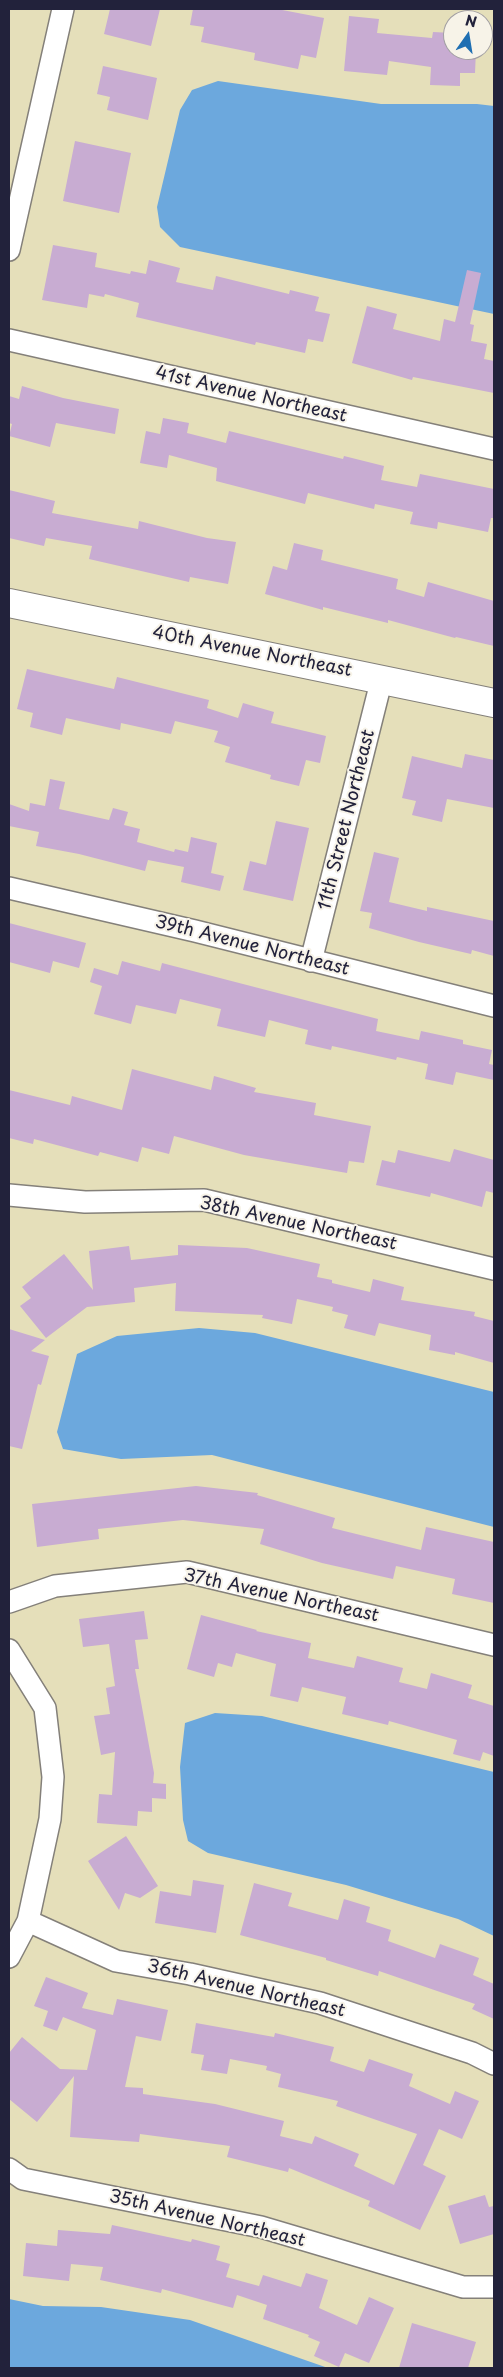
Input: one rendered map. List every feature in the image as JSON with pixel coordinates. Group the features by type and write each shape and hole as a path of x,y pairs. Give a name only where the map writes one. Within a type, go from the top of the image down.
{"street":[{"path":"9,250 64,9"},
{"name":"41st Avenue Northeast","path":"9,340 494,449"},
{"name":"40th Avenue Northeast","path":"9,603 382,678 494,703"},
{"name":"11th Street Northeast","path":"311,961 382,678"},
{"name":"39th Avenue Northeast","path":"9,888 195,931 494,1006"},
{"name":"38th Avenue Northeast","path":"9,1195 85,1202 204,1200 494,1268"},
{"name":"37th Avenue Northeast","path":"9,1602 55,1586 186,1572 494,1645"},
{"path":"9,1650 45,1708 53,1777 50,1819 28,1921 9,1956"},
{"name":"36th Avenue Northeast","path":"28,1921 116,1961 190,1974 320,2003 472,2053 494,2064"},
{"name":"35th Avenue Northeast","path":"9,2169 24,2179 261,2227 463,2287 494,2287"}],"water":[{"path":"218,81 381,104 477,104 494,106 494,314 180,247 160,227 157,207 180,110 192,90"},
{"path":"199,1328 255,1333 494,1392 494,1527 212,1455 121,1459 63,1449 57,1432 77,1354 117,1336"},
{"path":"215,1713 262,1716 494,1772 494,1936 458,1919 346,1885 208,1853 188,1841 183,1820 180,1767 185,1723"},
{"path":"9,2299 43,2306 101,2307 190,2320 328,2368 9,2368"}],"building":[{"path":"110,9 160,9 151,46 104,34"},
{"path":"193,9 277,9 324,18 316,58 301,55 298,69 254,60 255,53 201,42 204,27 190,25"},
{"path":"349,16 379,19 377,33 432,38 433,32 443,32 443,60 476,60 475,73 460,73 460,86 430,85 431,67 389,61 387,75 344,71"},
{"path":"103,66 157,78 148,120 107,110 110,97 97,94"},
{"path":"75,141 131,153 119,213 63,201"},
{"path":"53,245 97,253 95,267 130,274 131,271 146,274 149,260 180,268 176,282 213,290 216,276 289,294 290,290 319,297 315,311 330,314 323,342 308,339 305,353 256,342 255,345 136,317 139,303 105,294 104,297 89,294 87,308 42,300"},
{"path":"467,270 481,273 470,324 474,325 471,341 487,344 484,359 494,361 494,393 413,377 412,380 352,363 367,306 397,314 393,329 440,341 444,319 455,322"},
{"path":"22,386 63,398 119,409 115,434 56,423 50,447 9,436 12,424 9,423 9,396 19,399"},
{"path":"163,418 189,423 187,433 226,443 229,431 343,459 344,456 384,466 381,480 417,487 420,474 494,489 494,518 491,518 488,532 438,522 437,529 410,524 413,512 375,504 374,509 308,493 305,504 216,481 217,468 169,455 167,468 140,463 146,431 160,434"},
{"path":"9,490 55,501 52,513 138,529 139,521 207,538 236,542 228,584 190,577 189,582 89,559 92,546 46,538 44,546 9,538"},
{"path":"294,543 323,550 321,560 398,579 396,589 424,597 428,582 494,601 494,646 455,638 388,620 388,623 323,607 323,610 265,594 273,566 287,570"},
{"path":"27,669 114,689 117,677 209,700 207,708 238,718 243,703 274,712 271,723 326,736 320,763 306,760 299,786 270,779 271,775 225,762 230,747 214,742 218,731 175,721 171,734 121,723 120,730 66,718 62,735 30,727 33,713 17,709"},
{"path":"465,754 494,760 494,808 447,799 442,822 412,815 416,801 402,798 412,756 462,768"},
{"path":"50,779 65,782 59,809 109,820 113,808 128,812 124,825 140,829 137,842 174,852 175,849 188,852 191,837 217,843 211,873 224,876 220,891 181,882 184,867 148,860 145,871 79,854 36,846 39,832 9,826 9,804 29,811 30,803 45,806"},
{"path":"276,821 309,828 293,901 243,890 250,861 266,865"},
{"path":"374,852 399,858 389,902 427,911 427,907 494,921 494,956 472,950 471,954 369,928 372,913 360,911"},
{"path":"9,923 86,943 79,968 53,961 50,973 9,962"},
{"path":"122,961 160,971 162,963 378,1019 376,1031 419,1040 421,1031 463,1040 463,1044 492,1050 489,1064 494,1065 494,1080 456,1072 453,1085 425,1079 428,1064 397,1057 396,1060 332,1046 331,1050 305,1044 308,1030 269,1020 265,1037 217,1026 221,1009 180,999 176,1014 136,1005 131,1024 94,1014 102,986 90,982 94,968 118,975"},
{"path":"132,1069 211,1090 214,1076 256,1088 254,1092 316,1103 314,1115 371,1126 364,1163 349,1161 347,1173 244,1155 174,1136 169,1154 142,1147 138,1162 100,1152 98,1156 34,1139 33,1144 9,1138 9,1090 70,1105 72,1096 122,1110"},
{"path":"454,1149 494,1160 494,1193 486,1191 482,1207 431,1193 430,1197 376,1185 382,1160 395,1163 398,1150 450,1162"},
{"path":"178,1245 247,1248 320,1264 317,1277 332,1280 332,1283 370,1292 373,1279 404,1287 401,1300 475,1312 474,1316 494,1321 494,1363 455,1352 455,1355 429,1350 431,1335 379,1323 375,1336 344,1328 348,1315 332,1311 333,1307 297,1299 292,1324 262,1318 263,1315 175,1311 176,1283 134,1288 135,1302 87,1307 46,1338 20,1306 31,1298 22,1287 64,1254 93,1290 89,1251 129,1246 131,1260 178,1255"},
{"path":"9,1329 45,1340 31,1351 49,1356 41,1385 38,1384 22,1449 9,1446"},
{"path":"196,1486 258,1493 257,1495 335,1518 332,1528 421,1550 426,1527 494,1542 494,1603 452,1594 455,1579 396,1566 393,1579 322,1563 260,1544 264,1529 183,1520 98,1529 99,1539 37,1547 32,1504"},
{"path":"144,1611 148,1639 135,1640 139,1669 135,1669 154,1773 153,1783 166,1784 166,1799 152,1798 152,1812 138,1811 137,1826 97,1823 99,1794 112,1795 115,1752 101,1755 94,1716 110,1714 106,1688 115,1686 109,1644 83,1647 79,1619"},
{"path":"201,1615 256,1631 311,1643 308,1658 354,1668 357,1656 403,1668 399,1682 427,1689 431,1673 472,1685 468,1698 494,1706 494,1756 483,1752 480,1761 453,1754 457,1740 389,1721 388,1725 342,1714 346,1697 302,1687 298,1702 270,1696 276,1664 236,1653 232,1667 218,1663 214,1677 187,1669"},
{"path":"126,1836 158,1886 140,1898 125,1893 119,1910 88,1861"},
{"path":"193,1880 224,1885 216,1933 155,1923 160,1891 191,1896"},
{"path":"254,1883 292,1893 288,1906 338,1920 344,1899 370,1907 366,1922 391,1930 388,1941 435,1958 440,1944 479,1958 473,1975 494,1984 494,2019 472,2009 475,2004 379,1971 378,1976 326,1960 326,1958 240,1935"},
{"path":"46,1977 88,1993 82,2008 113,2015 117,1999 168,2010 161,2041 136,2036 125,2087 143,2088 143,2094 215,2104 284,2121 280,2136 312,2144 315,2136 359,2154 354,2166 394,2185 417,2134 336,2106 338,2101 278,2087 281,2074 266,2070 267,2066 230,2059 227,2074 201,2070 204,2055 191,2053 196,2023 274,2037 275,2033 334,2047 330,2061 364,2072 369,2059 413,2074 409,2086 450,2104 455,2091 479,2101 462,2139 439,2129 423,2165 446,2176 420,2230 368,2206 370,2201 289,2168 288,2172 227,2157 230,2146 140,2134 139,2142 70,2137 74,2076 37,2122 9,2099 9,2053 22,2037 60,2069 87,2070 96,2030 63,2017 57,2031 43,2026 48,2011 34,2006"},
{"path":"485,2195 489,2207 494,2206 494,2234 460,2244 448,2206"},
{"path":"112,2225 191,2242 192,2239 220,2246 216,2260 230,2264 226,2277 259,2286 263,2275 301,2287 306,2273 328,2280 319,2308 357,2325 369,2297 394,2308 369,2363 345,2353 339,2367 314,2356 320,2342 308,2337 309,2335 263,2319 267,2305 237,2295 233,2308 162,2289 161,2293 100,2280 103,2267 71,2264 69,2281 23,2276 26,2243 57,2246 58,2230 110,2234"},
{"path":"412,2323 476,2342 468,2368 399,2368"}]}
